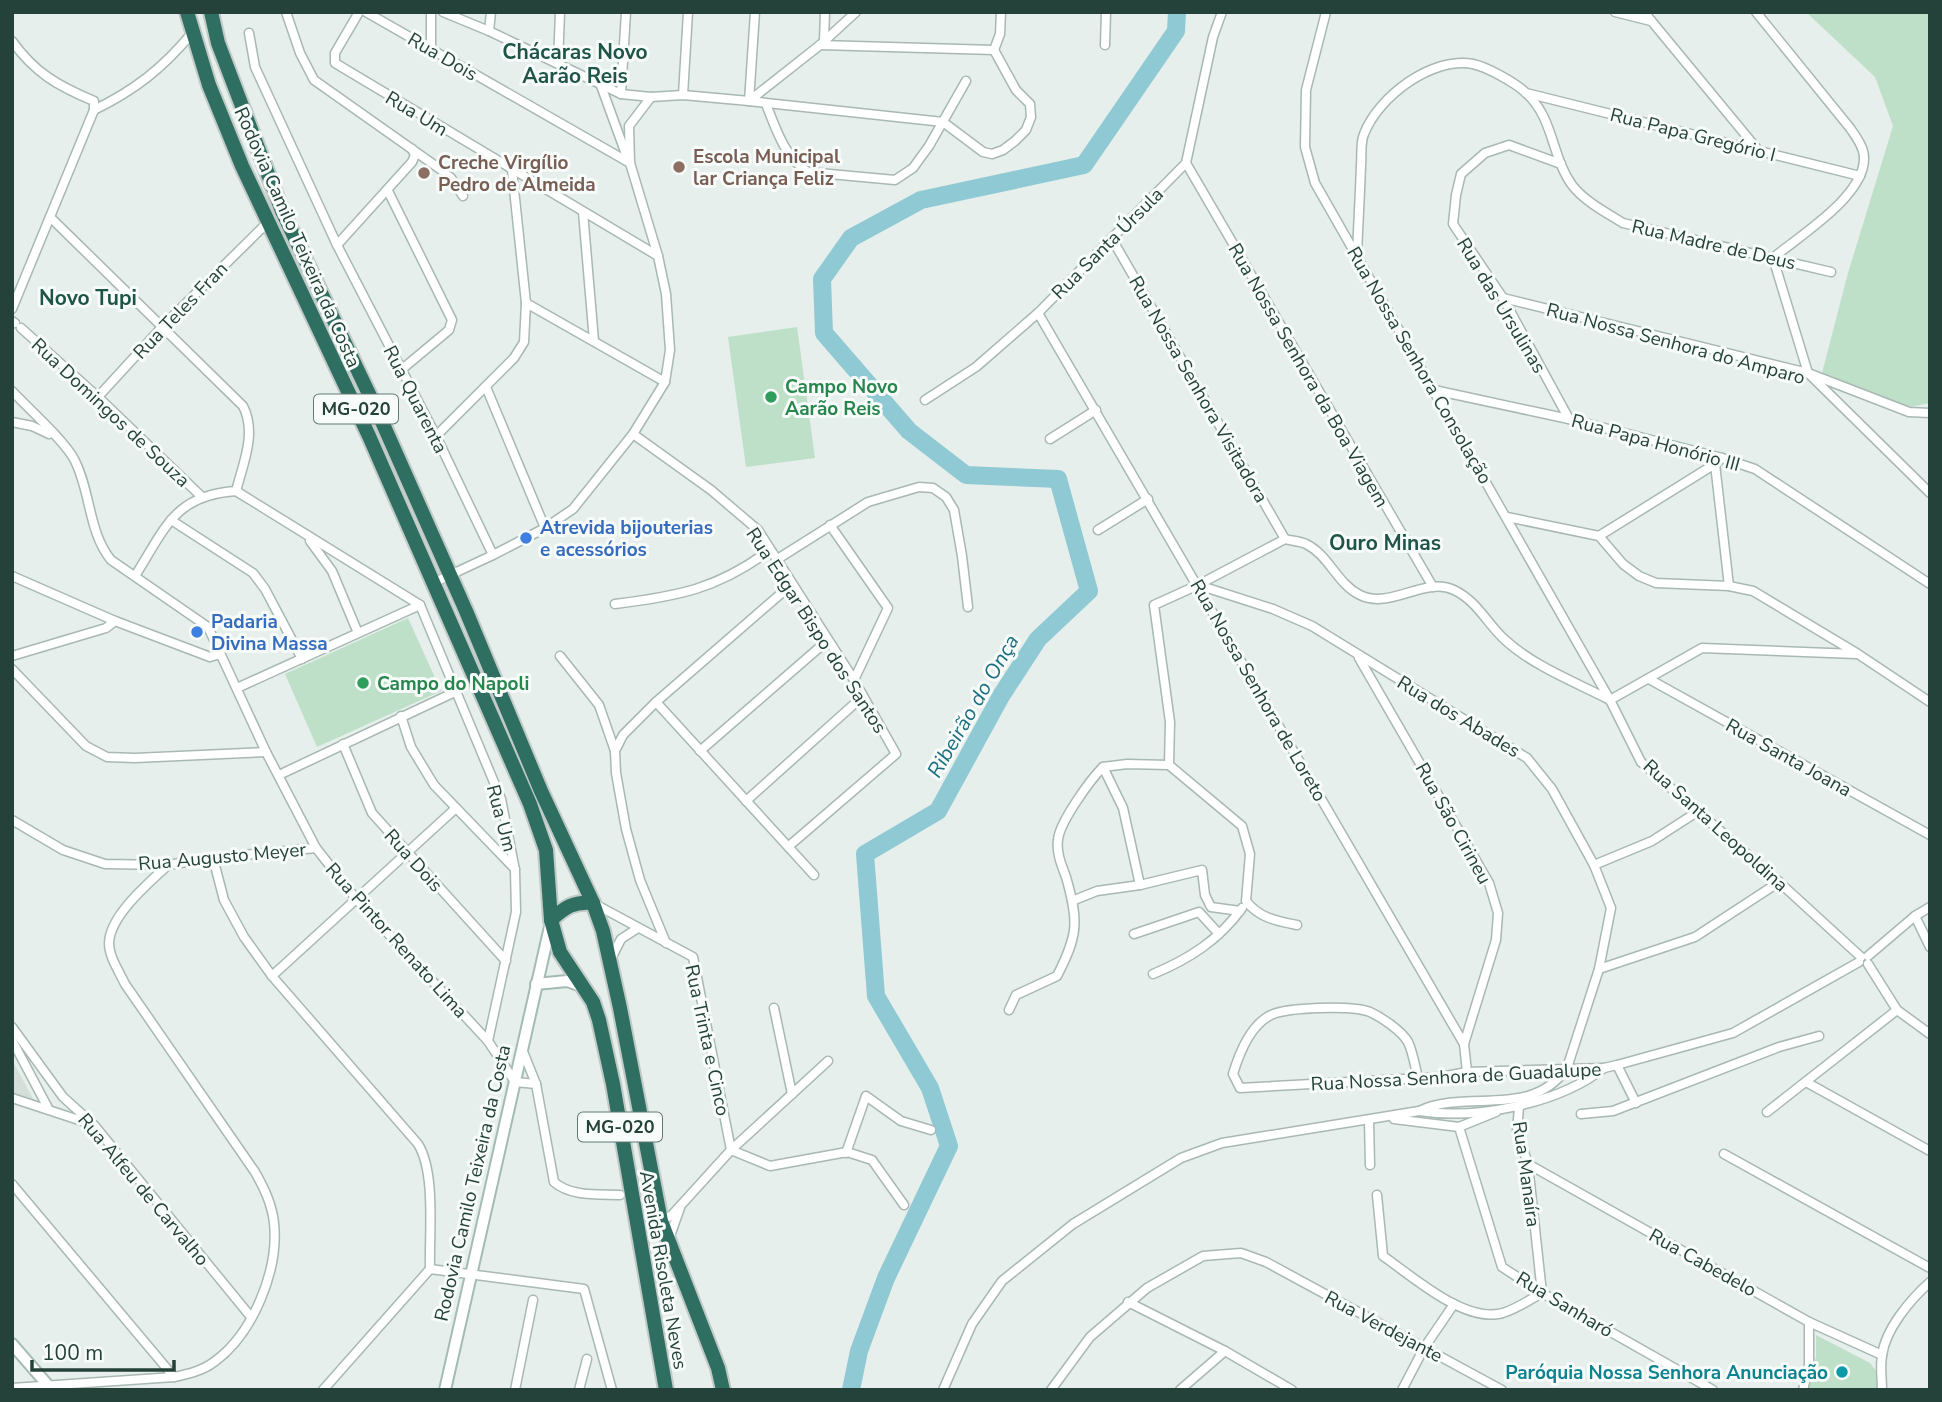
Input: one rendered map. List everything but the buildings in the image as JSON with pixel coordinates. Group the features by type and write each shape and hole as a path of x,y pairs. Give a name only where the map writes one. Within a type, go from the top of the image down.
{"highway":[{"name":"Rodovia Camilo Teixeira da Costa","path":"187,12 209,85 267,223 369,436 534,816 546,850 551,920"},
{"name":"Rodovia Camilo Teixeira da Costa","path":"211,12 218,43 282,211 379,415 541,791 593,902"},
{"path":"551,920 574,903 593,902"},
{"name":"Avenida Risoleta Neves","path":"593,902 610,961 661,1221 718,1368 723,1390"},
{"name":"Avenida Risoleta Neves","path":"551,920 560,952 593,1002 599,1020 613,1084 666,1390"}],"street":[{"path":"286,12 300,53 314,80 451,178 463,196"},
{"name":"Rua Um","path":"359,12 335,53 335,63 658,256"},
{"name":"Rua Dois","path":"366,12 630,163"},
{"path":"431,12 431,50"},
{"path":"443,12 621,94 651,97 684,95 943,122 983,152 992,155 1003,150 1026,130 1031,117 1030,104 1016,90 994,50 1000,34 1001,12"},
{"path":"489,31 491,12"},
{"path":"558,63 560,12"},
{"path":"621,94 626,12"},
{"path":"684,95 688,12"},
{"path":"749,101 755,12"},
{"path":"822,43 825,12"},
{"path":"749,101 856,12"},
{"path":"1105,12 1105,45"},
{"path":"1186,163 1213,37 1222,12"},
{"name":"Rua Nossa Senhora Consolação","path":"1326,12 1306,90 1305,146 1315,183 1610,700"},
{"path":"1615,12 1651,21"},
{"path":"1644,12 1758,150"},
{"path":"1756,12 1860,144 1864,158 1860,177 1842,201 1773,258 1808,373 1909,412 1930,413"},
{"path":"94,110 136,87 160,68 192,33"},
{"name":"Rua Quarenta","path":"249,33 255,67 337,245 436,436 493,555"},
{"path":"12,41 23,56 59,87 94,101 94,110 12,309"},
{"path":"822,43 994,50"},
{"path":"12,54 23,56"},
{"name":"Rua Madre de Deus","path":"1357,256 1363,135 1382,104 1412,78 1446,66 1473,64 1504,78 1526,93 1548,122 1561,164 1573,186 1603,211 1623,223 1831,272"},
{"path":"766,104 778,135 796,165 808,172 895,180 913,168 943,122 965,81"},
{"path":"433,583 545,528 573,509 633,434 666,382 670,350 666,294 658,256 630,163 600,83"},
{"name":"Rua Papa Gregório I","path":"1526,93 1860,177"},
{"path":"630,163 629,126 651,97"},
{"name":"Rua das Ursulinas","path":"1561,164 1509,145 1485,153 1461,174 1453,224 1503,298 1569,419"},
{"path":"337,245 412,162 415,155 412,149"},
{"name":"Rua Santa Úrsula","path":"925,400 976,367 1038,313 1186,163"},
{"name":"Rua Nossa Senhora da Boa Viagem","path":"1186,163 1433,587"},
{"path":"436,436 514,358 524,342 526,303 512,170"},
{"path":"388,191 452,320 449,330 401,370"},
{"path":"583,212 594,341"},
{"path":"50,217 243,406 249,423 248,449 236,491 420,605"},
{"name":"Rua Teles Fran","path":"97,398 163,326 267,223"},
{"name":"Rua Nossa Senhora Visitadora","path":"1112,239 1285,539"},
{"name":"Rua Nossa Senhora do Amparo","path":"1503,298 1808,373 1930,493"},
{"path":"526,303 666,382"},
{"name":"Rua Nossa Senhora de Loreto","path":"1038,313 1464,1044 1467,1072"},
{"name":"Rua Domingos de Souza","path":"16,324 202,496"},
{"path":"486,387 545,528"},
{"name":"Rua Papa Honório III","path":"1434,390 1569,419 1755,469 1930,584"},
{"name":"Rua Pintor Renato Lima","path":"12,391 73,457 82,477 103,551 111,560 208,627 266,752 316,848 357,900 488,1041 514,1082"},
{"path":"1050,439 1096,410"},
{"path":"12,422 43,430 56,438"},
{"name":"Rua Edgar Bispo dos Santos","path":"633,434 710,490 758,530 854,680 896,754 789,846"},
{"path":"1599,536 1719,461 1729,586"},
{"path":"776,560 868,502 919,488 933,488 946,497 954,510 968,607"},
{"name":"Rua Domingos de Souza","path":"135,576 171,520 189,503 202,496 236,491"},
{"path":"1098,530 1148,499"},
{"path":"1507,517 1599,536 1623,564 1639,576 1656,583 1729,586 1753,591 1858,654 1930,702"},
{"path":"171,520 253,573 265,589 302,659"},
{"path":"831,525 888,608 854,680"},
{"path":"304,534 332,571 359,633"},
{"path":"1169,765 1170,722 1154,605 1285,539 1306,544 1319,553 1343,583 1361,596 1377,600 1433,587 1452,589 1472,602 1504,639 1531,659 1610,700 1702,648 1858,654"},
{"path":"615,604 666,598 716,583 770,550"},
{"path":"12,576 115,621 210,657 220,654"},
{"path":"615,751 622,736 656,702 792,584"},
{"name":"Rua dos Abades","path":"1198,584 1312,625 1527,758 1552,789 1594,865 1611,908 1599,969 1567,1068"},
{"path":"237,688 420,605"},
{"name":"Rua Um","path":"420,605 501,799 515,870 516,912 488,1041"},
{"path":"12,656 106,628 115,621"},
{"path":"700,751 828,640"},
{"name":"Rua São Cirineu","path":"1357,654 1489,883 1498,913 1496,940 1464,1044"},
{"path":"560,656 599,705 615,751 616,773 640,880 666,943"},
{"path":"12,669 86,746 107,757 266,752"},
{"name":"Rua Santa Joana","path":"1649,678 1930,835"},
{"path":"279,775 457,691"},
{"path":"746,801 862,697"},
{"name":"Rua Santa Leopoldina","path":"1610,700 1641,762 1864,960 1897,1010"},
{"path":"656,702 814,875"},
{"path":"401,716 411,747 434,785 515,870"},
{"name":"Rua Dois","path":"344,744 372,813 506,961"},
{"path":"1009,1010 1016,995 1057,976 1074,938 1076,920 1057,843 1063,825 1103,767 1127,764 1169,765 1242,826 1250,854 1246,901 1240,911 1220,934 1182,963 1153,974"},
{"path":"1103,767 1123,808 1140,885"},
{"path":"272,976 456,808"},
{"path":"1594,865 1652,841 1697,812"},
{"name":"Rua Augusto Meyer","path":"12,820 63,850 105,864 168,865 316,848"},
{"path":"213,858 224,900 244,937 272,976 386,1106 425,1155 429,1173 430,1269 323,1390"},
{"path":"12,1388 50,1388 174,1377 196,1372 229,1349 266,1289 274,1259 274,1222 268,1196 255,1172 125,984 112,957 109,942 114,925 127,907 168,865"},
{"path":"1072,901 1097,891 1140,885 1202,870 1205,895 1211,907 1240,911"},
{"path":"1599,969 1695,937 1779,882"},
{"path":"1246,901 1252,909 1268,919 1297,925"},
{"name":"Rua Trinta e Cinco","path":"593,902 693,957 731,1150"},
{"name":"Rua Nossa Senhora de Guadalupe","path":"1418,1078 1407,1041 1390,1025 1368,1012 1324,1008 1297,1009 1270,1015 1253,1030 1237,1058 1233,1074 1240,1088 1440,1077 1467,1072 1604,1068 1617,1065 1733,1033 1864,960 1915,916 1930,907"},
{"path":"1134,934 1199,912 1220,934"},
{"path":"1915,916 1930,947"},
{"name":"Rodovia Camilo Teixeira da Costa","path":"445,1390 551,920"},
{"path":"610,961 621,939 638,928"},
{"path":"536,984 567,981 584,987"},
{"path":"774,1007 792,1094"},
{"path":"1767,1112 1897,1010 1930,1034"},
{"name":"Rua Alfeu de Carvalho","path":"12,1027 46,1078 94,1125 251,1317"},
{"path":"1581,1114 1613,1111 1779,1047 1819,1036"},
{"name":"Rua Alfeu de Carvalho","path":"12,1040 48,1109"},
{"path":"522,1049 536,1084 555,1182 563,1189 586,1194 620,1195"},
{"path":"661,1221 672,1215 731,1150 828,1061"},
{"path":"1617,1065 1636,1103"},
{"path":"943,1390 972,1324 1002,1281 1073,1224 1181,1158 1222,1143 1419,1111 1434,1104 1516,1100 1547,1088 1560,1079 1567,1068"},
{"path":"1419,1111 1436,1114 1519,1107 1587,1082 1604,1068"},
{"path":"514,1082 536,1084"},
{"path":"1806,1082 1930,1151"},
{"path":"846,1153 866,1096 901,1121 931,1130"},
{"path":"12,1098 94,1125"},
{"name":"Rua Manaíra","path":"1519,1107 1517,1131 1528,1164 1542,1293"},
{"path":"1380,1118 1459,1127 1501,1109"},
{"path":"1368,1120 1370,1165"},
{"name":"Rua Sanharó","path":"1459,1127 1502,1266 1542,1293 1713,1390"},
{"path":"731,1150 770,1166 846,1153 872,1160 904,1205"},
{"path":"1724,1154 1930,1268"},
{"name":"Rua Cabedelo","path":"1528,1164 1809,1322 1882,1355"},
{"path":"12,1184 174,1377"},
{"path":"1377,1195 1383,1256 1454,1304 1471,1312 1499,1315 1542,1293"},
{"path":"668,1241 681,1205"},
{"name":"Rua Verdejante","path":"1051,1390 1060,1374 1090,1337 1147,1287 1203,1256 1241,1253 1266,1262 1502,1390"},
{"path":"430,1269 584,1289 612,1390"},
{"path":"1882,1390 1882,1355 1894,1326 1912,1297 1930,1282"},
{"path":"515,1390 533,1300"},
{"path":"1128,1302 1225,1351 1292,1390"},
{"path":"1402,1390 1424,1348 1454,1304"},
{"path":"1803,1390 1809,1364 1809,1322"},
{"path":"12,1344 50,1388"},
{"path":"1180,1390 1225,1351"},
{"path":"579,1390 587,1359"}],"shaded area":[{"path":"12,1060 35,1102 12,1095"}],"green space":[{"path":"1806,12 1930,12 1930,403 1910,407 1822,373 1848,273 1893,126 1875,77"},
{"name":"Campo Novo Aarão Reis","path":"797,327 815,458 746,467 728,337"},
{"name":"Campo do Napoli","path":"408,618 441,691 317,747 285,674"},
{"path":"1816,1335 1870,1363 1876,1371 1877,1390 1808,1390 1816,1357"}],"waterway":[{"name":"Ribeirão do Onça","path":"851,1390 859,1351 886,1278 949,1146 930,1088 876,996 865,854 938,811 1001,696 1038,639 1089,591 1058,479 966,475 909,431 824,333 822,279 851,238 921,200 1084,165 1176,31 1177,12"}],"place":[{"name":"Escola Municipal lar Criança Feliz","path":"679,167"},
{"name":"Creche Virgílio Pedro de Almeida","path":"424,173"},
{"name":"Campo Novo Aarão Reis","path":"771,397"},
{"name":"Atrevida bijouterias e acessórios","path":"526,538"},
{"name":"Padaria Divina Massa","path":"197,632"},
{"name":"Campo do Napoli","path":"363,683"},
{"name":"Paróquia Nossa Senhora Anunciação","path":"1842,1372"}],"district":[{"name":"Chácaras Novo Aarão Reis","path":"575,64"},
{"name":"Novo Tupi","path":"88,298"},
{"name":"Ouro Minas","path":"1385,543"}]}
